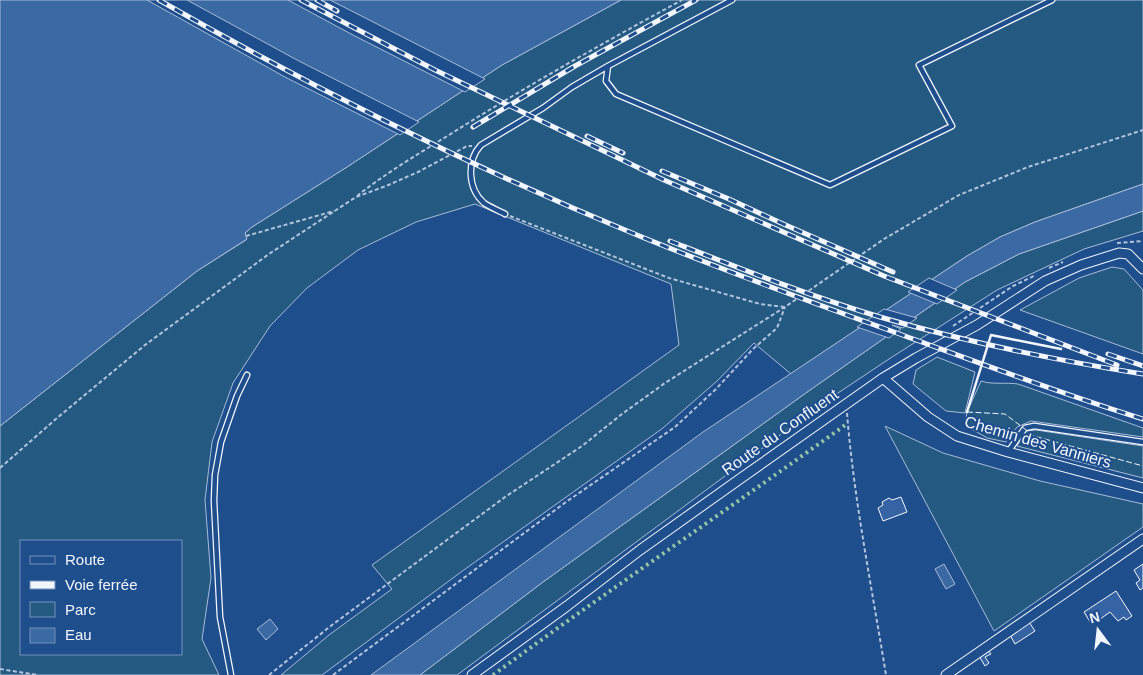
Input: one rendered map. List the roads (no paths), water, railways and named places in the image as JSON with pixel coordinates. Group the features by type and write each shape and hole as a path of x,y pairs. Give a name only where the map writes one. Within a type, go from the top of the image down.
{"street":[{"name":"Route du Confluent","path":"472,675 568,606 640,550 883,378 916,358 977,325 1045,281 1081,265 1119,253 1128,254 1143,269"},
{"name":"Chemin des Vanniers","path":"883,378 928,417 957,436 1008,452 1143,488"},
{"path":"946,675 1143,539"}],"lane":[{"path":"505,214 483,202 474,188 470,171 474,152 481,145 608,66 732,0"},
{"path":"608,66 606,82 616,94 830,185 952,126 919,64 1052,0"},
{"path":"231,675 220,617 214,501 215,475 221,442 237,396 247,375"},
{"path":"1008,452 1026,428 1034,426 1143,442"}],"water":[{"path":"0,0 621,0 502,65 252,227 245,233 247,239 197,271 0,426"},
{"path":"1143,184 1143,211 1019,254 965,282 810,390 543,582 420,675 371,675 703,432 967,256 1000,237 1035,222"},
{"path":"944,564 955,584 946,589 935,569"},
{"path":"270,619 278,629 266,640 257,629"}],"railway":[{"path":"159,0 217,33 394,125 576,209 669,248 797,297 1080,399 1143,419"},
{"path":"301,0 435,70 664,180 884,276 1117,365"},
{"path":"317,0 337,11"},
{"path":"473,127 575,66 696,0"},
{"path":"587,136 623,153"},
{"path":"662,171 893,272"},
{"path":"670,241 801,291 880,317 1011,350 1143,374"},
{"path":"1108,354 1143,366"}]}
